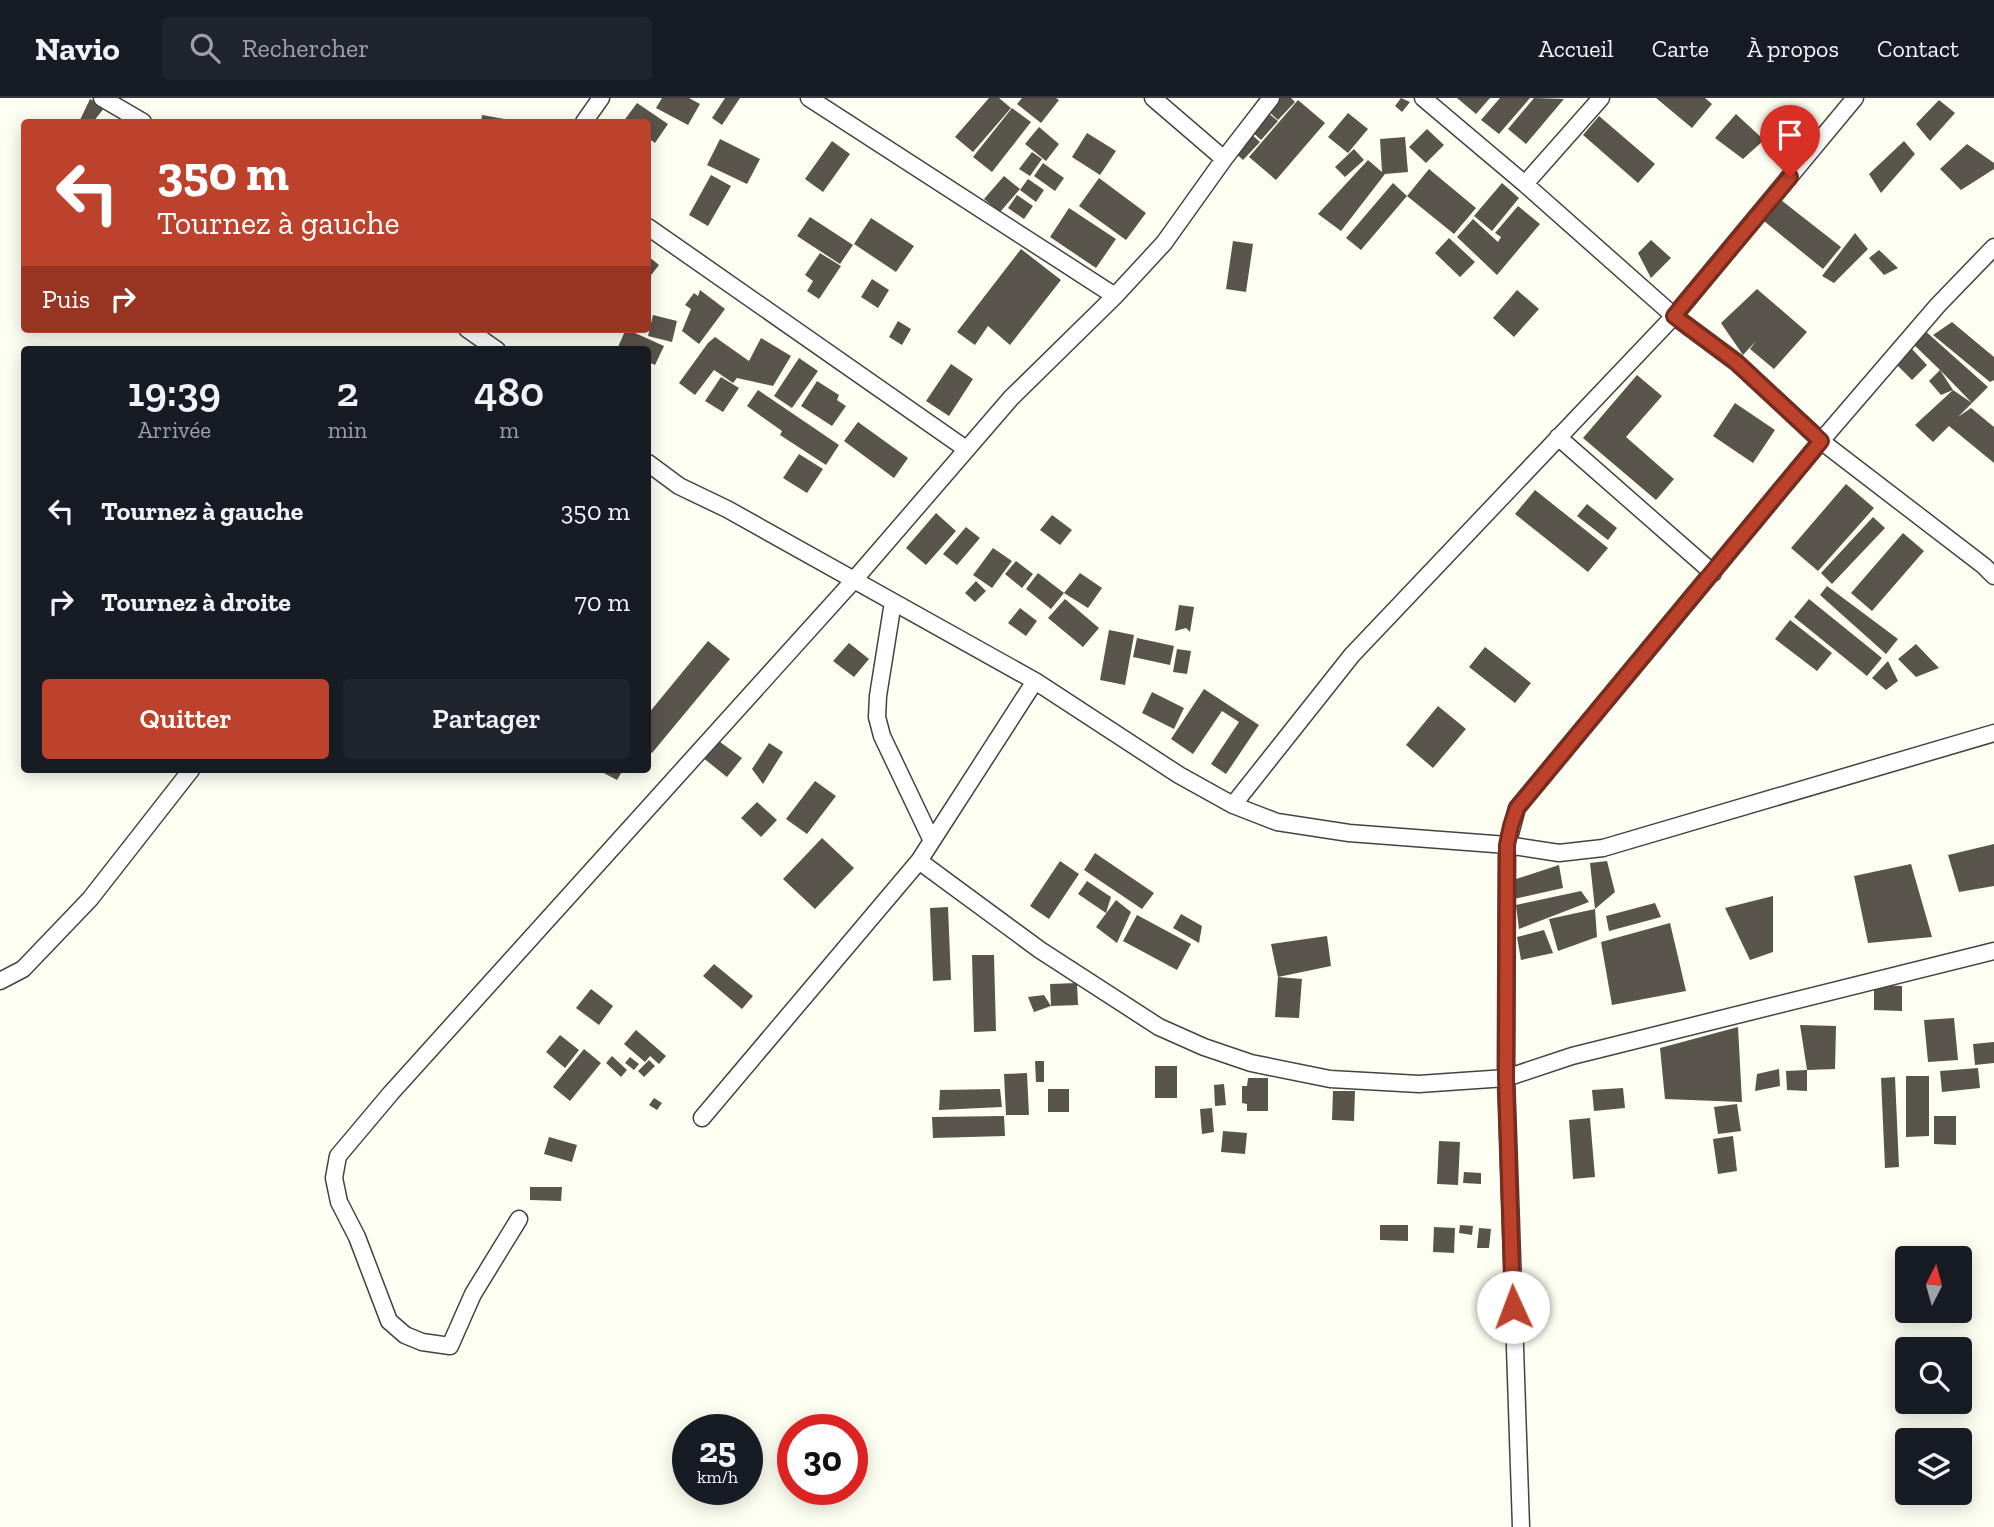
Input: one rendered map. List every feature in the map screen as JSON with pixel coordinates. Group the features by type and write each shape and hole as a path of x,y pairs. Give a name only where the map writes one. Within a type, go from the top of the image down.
{"street":[{"path":"102,98 138,119"},
{"path":"586,119 601,98"},
{"path":"809,98 1115,296"},
{"path":"1153,98 1224,159"},
{"path":"519,1219 472,1294 450,1346 422,1342 405,1335 389,1321 357,1237 339,1202 334,1178 338,1156 391,1093 854,580 1012,398 1115,296 1164,243 1271,98"},
{"path":"1423,98 1674,316 1736,362 1821,441 1991,565"},
{"path":"1525,184 1601,98"},
{"path":"1233,805 1352,654 1674,316 1855,98"},
{"path":"651,229 966,449"},
{"path":"1521,1527 1506,1078 1507,845 1517,808 1821,441 1938,305 1994,247"},
{"path":"471,333 486,346"},
{"path":"1558,437 1713,573"},
{"path":"651,465 679,486 727,509 1035,681 1179,775 1233,805 1277,822 1349,833 1507,845 1559,853 1603,848 1994,733"},
{"path":"893,602 877,717 882,736 932,841"},
{"path":"702,1118 919,861 1035,681"},
{"path":"0,981 23,969 90,899 189,773"},
{"path":"919,861 1040,950 1159,1027 1251,1063 1329,1079 1419,1084 1506,1078 1572,1056 1994,951"}],"building":[{"path":"662,98 689,98 700,104 688,125 656,108"},
{"path":"725,98 740,98 722,125 712,118"},
{"path":"989,98 999,98 1011,108 973,152 955,137"},
{"path":"1022,98 1059,100 1041,123 1017,104"},
{"path":"1279,98 1291,98 1295,102 1278,120 1268,111"},
{"path":"1401,98 1410,102 1402,112 1395,106"},
{"path":"1457,98 1490,98 1476,114"},
{"path":"1500,98 1530,98 1499,134 1481,120"},
{"path":"1534,98 1564,99 1526,144 1508,129"},
{"path":"1656,98 1705,98 1712,104 1692,128"},
{"path":"90,99 105,107 95,119 80,119"},
{"path":"1298,100 1325,123 1276,180 1249,157"},
{"path":"1939,100 1955,113 1930,141 1916,124"},
{"path":"637,103 668,124 655,143 651,140 651,119 625,119"},
{"path":"1012,108 1031,122 992,172 973,157"},
{"path":"1267,112 1278,121 1261,140 1250,130"},
{"path":"1348,113 1368,129 1348,153 1328,137"},
{"path":"1736,114 1764,140 1743,159 1715,138"},
{"path":"482,115 504,119 481,119"},
{"path":"1599,116 1655,164 1638,183 1583,135"},
{"path":"1039,127 1059,144 1046,161 1025,144"},
{"path":"1427,129 1444,145 1426,163 1409,147"},
{"path":"1249,132 1260,142 1243,160 1232,150"},
{"path":"1087,133 1116,151 1100,175 1072,157"},
{"path":"1405,137 1408,172 1385,174 1341,231 1318,214 1368,160 1382,172 1380,139"},
{"path":"720,139 760,159 747,184 707,165"},
{"path":"832,141 850,154 823,192 805,179"},
{"path":"1904,141 1915,154 1881,193 1869,174"},
{"path":"1967,144 1994,163 1994,169 1961,190 1940,169"},
{"path":"1354,149 1364,160 1345,177 1335,167"},
{"path":"1032,152 1042,159 1030,176 1019,169"},
{"path":"1043,163 1064,178 1055,191 1034,176"},
{"path":"1429,169 1476,208 1454,234 1407,196"},
{"path":"711,175 731,186 708,226 689,215"},
{"path":"1004,176 1020,189 1000,212 984,199"},
{"path":"1099,178 1146,213 1126,240 1079,206"},
{"path":"1028,179 1044,190 1036,202 1020,190"},
{"path":"1393,183 1407,196 1361,250 1346,238"},
{"path":"1502,183 1519,198 1492,231 1474,216"},
{"path":"1017,195 1033,206 1024,219 1008,208"},
{"path":"1781,200 1841,247 1823,269 1764,221"},
{"path":"1518,206 1540,224 1497,275 1457,237 1473,219 1498,242 1501,237 1495,233"},
{"path":"1069,208 1116,239 1096,268 1050,237"},
{"path":"810,217 853,245 840,264 797,236"},
{"path":"871,218 914,246 896,272 854,244"},
{"path":"1855,233 1868,249 1834,283 1822,276"},
{"path":"1449,238 1475,262 1460,277 1435,253"},
{"path":"1651,240 1671,258 1651,278 1638,253"},
{"path":"1233,241 1253,244 1246,292 1226,289"},
{"path":"1021,249 1061,280 1010,345 988,326 975,345 957,332"},
{"path":"1879,250 1898,268 1884,275 1869,258"},
{"path":"820,253 841,266 819,299 807,291 813,281 805,275"},
{"path":"651,258 659,265 651,275"},
{"path":"872,279 889,290 878,308 861,297"},
{"path":"1757,289 1807,332 1774,369 1750,349 1756,341 1743,355 1721,323"},
{"path":"700,290 725,309 699,344 682,331 691,309 685,305 694,293 698,296"},
{"path":"1517,290 1539,309 1514,337 1493,318"},
{"path":"653,315 677,321 672,342 648,336 651,333"},
{"path":"898,321 911,329 902,345 889,337"},
{"path":"1952,322 1994,357 1994,380 1990,382 1933,335"},
{"path":"1923,329 1988,387 1972,403 1910,341"},
{"path":"624,333 635,333 664,346 655,365 651,363 651,346 618,346"},
{"path":"715,337 749,361 761,338 791,356 773,386 737,378 733,383 714,370 695,395 679,383"},
{"path":"1912,349 1927,365 1912,380 1896,364"},
{"path":"799,358 818,371 792,408 774,396"},
{"path":"951,364 973,379 949,416 926,401"},
{"path":"1940,370 1953,390 1941,395 1929,381"},
{"path":"1637,375 1662,396 1626,437 1674,479 1656,500 1583,438"},
{"path":"721,377 739,388 723,412 705,401"},
{"path":"817,381 839,395 837,400 846,406 832,426 801,406"},
{"path":"758,390 839,445 826,465 780,435 782,431 747,406"},
{"path":"1953,390 1972,403 1958,417 1971,408 1994,427 1994,463 1949,426 1933,442 1915,425"},
{"path":"1735,403 1775,430 1753,463 1713,436"},
{"path":"858,422 908,458 894,478 844,441"},
{"path":"799,454 823,469 807,493 783,478"},
{"path":"1846,484 1874,508 1818,571 1791,548"},
{"path":"1535,490 1608,548 1588,572 1515,514"},
{"path":"1587,504 1617,528 1608,540 1577,516"},
{"path":"936,513 956,531 926,565 906,548"},
{"path":"1052,515 1072,530 1060,545 1040,530"},
{"path":"1873,517 1885,528 1832,584 1821,573"},
{"path":"966,527 980,538 957,565 943,554"},
{"path":"1903,533 1924,551 1872,611 1851,593"},
{"path":"993,548 1012,561 992,588 973,575"},
{"path":"1016,561 1033,574 1022,588 1005,574"},
{"path":"1038,573 1064,593 1051,609 1026,589"},
{"path":"1080,573 1102,588 1088,608 1064,593"},
{"path":"976,581 986,591 975,602 965,593"},
{"path":"1827,586 1898,639 1886,654 1820,595"},
{"path":"1065,599 1099,628 1083,647 1048,618"},
{"path":"1809,599 1882,658 1867,676 1794,617"},
{"path":"1179,605 1194,607 1190,632 1186,628 1175,631"},
{"path":"1020,608 1037,621 1026,636 1008,623"},
{"path":"1790,620 1832,653 1817,671 1775,639"},
{"path":"1109,630 1134,635 1125,685 1100,680"},
{"path":"1137,638 1174,646 1170,665 1133,657"},
{"path":"708,641 730,659 652,753 651,710"},
{"path":"849,643 869,659 854,677 833,661"},
{"path":"1916,644 1939,668 1916,677 1898,659"},
{"path":"1485,647 1531,683 1515,703 1469,667"},
{"path":"1177,649 1191,651 1187,674 1173,672"},
{"path":"1888,661 1898,681 1886,690 1872,678"},
{"path":"1204,689 1259,725 1226,774 1211,764 1239,722 1222,711 1193,754 1171,739"},
{"path":"1152,692 1184,708 1174,729 1142,713"},
{"path":"1438,706 1466,729 1433,768 1406,745"},
{"path":"716,739 742,758 727,777 702,757"},
{"path":"769,743 783,752 763,784 752,769"},
{"path":"604,773 621,773 617,780"},
{"path":"815,781 836,796 807,834 786,819"},
{"path":"757,802 777,820 761,837 741,818"},
{"path":"822,838 854,868 815,909 783,879"},
{"path":"1994,844 1994,886 1959,892 1948,855"},
{"path":"1095,853 1154,893 1142,909 1084,870"},
{"path":"1060,861 1079,874 1049,919 1030,906"},
{"path":"1607,861 1615,892 1595,909 1590,863"},
{"path":"1911,864 1932,937 1868,943 1854,876"},
{"path":"1559,865 1563,888 1514,899 1516,879"},
{"path":"1087,881 1111,897 1106,913 1078,894"},
{"path":"1581,891 1589,902 1519,929 1516,905"},
{"path":"1773,896 1773,952 1750,960 1725,908"},
{"path":"1116,900 1131,912 1117,943 1096,927"},
{"path":"1655,903 1661,917 1609,931 1606,916"},
{"path":"948,907 951,980 933,981 930,908"},
{"path":"1595,909 1597,937 1558,951 1549,919"},
{"path":"1181,914 1202,926 1199,943 1173,928"},
{"path":"1137,915 1191,944 1177,970 1123,941"},
{"path":"1670,923 1686,991 1612,1005 1601,942"},
{"path":"1544,930 1553,953 1521,960 1517,937"},
{"path":"1327,936 1331,966 1278,977 1271,944"},
{"path":"972,955 994,955 996,1031 974,1032"},
{"path":"714,964 753,996 742,1009 703,976"},
{"path":"1278,977 1302,979 1299,1018 1275,1017"},
{"path":"1077,983 1078,1005 1051,1006 1050,984"},
{"path":"1874,985 1902,986 1902,1011 1874,1010"},
{"path":"591,989 613,1006 599,1025 576,1008"},
{"path":"1044,995 1051,1006 1034,1012 1028,997"},
{"path":"1954,1018 1958,1060 1928,1062 1924,1020"},
{"path":"1800,1025 1836,1026 1835,1069 1807,1070"},
{"path":"1738,1027 1742,1102 1665,1099 1660,1048"},
{"path":"636,1030 666,1056 659,1064 650,1056 645,1062 624,1044"},
{"path":"560,1035 579,1050 565,1068 546,1052"},
{"path":"1994,1042 1994,1063 1975,1065 1973,1044"},
{"path":"584,1049 601,1063 570,1101 553,1087"},
{"path":"612,1056 627,1070 621,1077 606,1063"},
{"path":"630,1057 639,1064 634,1070 625,1063"},
{"path":"649,1060 655,1066 644,1077 638,1071"},
{"path":"1035,1061 1044,1061 1044,1082 1036,1082"},
{"path":"1155,1066 1177,1066 1177,1098 1155,1098"},
{"path":"1978,1068 1980,1088 1942,1092 1940,1071"},
{"path":"1779,1069 1780,1086 1755,1091 1757,1074"},
{"path":"1807,1070 1807,1091 1787,1090 1786,1071"},
{"path":"1027,1073 1029,1115 1006,1115 1004,1074"},
{"path":"1906,1076 1929,1076 1929,1136 1906,1137"},
{"path":"1895,1077 1899,1167 1885,1168 1881,1078"},
{"path":"1248,1078 1268,1078 1268,1111 1247,1111 1247,1104 1242,1103 1242,1086 1247,1086"},
{"path":"1224,1084 1226,1105 1215,1106 1214,1085"},
{"path":"1623,1088 1625,1108 1594,1111 1592,1090"},
{"path":"1000,1089 1002,1107 939,1110 940,1090"},
{"path":"1048,1089 1069,1089 1069,1112 1048,1112"},
{"path":"1333,1091 1355,1091 1354,1121 1332,1120"},
{"path":"654,1098 662,1103 657,1110 649,1105"},
{"path":"1737,1104 1741,1131 1718,1134 1714,1107"},
{"path":"1212,1108 1214,1132 1202,1134 1200,1109"},
{"path":"1004,1116 1005,1136 933,1138 932,1117"},
{"path":"1934,1116 1956,1116 1956,1145 1934,1144"},
{"path":"1590,1118 1595,1177 1573,1179 1569,1120"},
{"path":"1223,1131 1247,1133 1245,1154 1221,1152"},
{"path":"1733,1136 1737,1171 1718,1174 1713,1139"},
{"path":"549,1137 577,1145 572,1162 544,1154"},
{"path":"1439,1141 1460,1142 1458,1185 1437,1184"},
{"path":"1464,1172 1481,1173 1481,1184 1463,1183"},
{"path":"530,1187 562,1187 561,1201 530,1200"},
{"path":"1380,1225 1408,1225 1408,1241 1380,1240"},
{"path":"1460,1225 1473,1226 1472,1235 1459,1233"},
{"path":"1434,1227 1455,1228 1454,1253 1433,1252"},
{"path":"1479,1228 1491,1229 1489,1248 1477,1248"}],"route":[{"path":"1513,1307 1506,1078 1507,845 1511,826 1517,808 1821,441 1736,362 1674,316 1790,177"}]}
